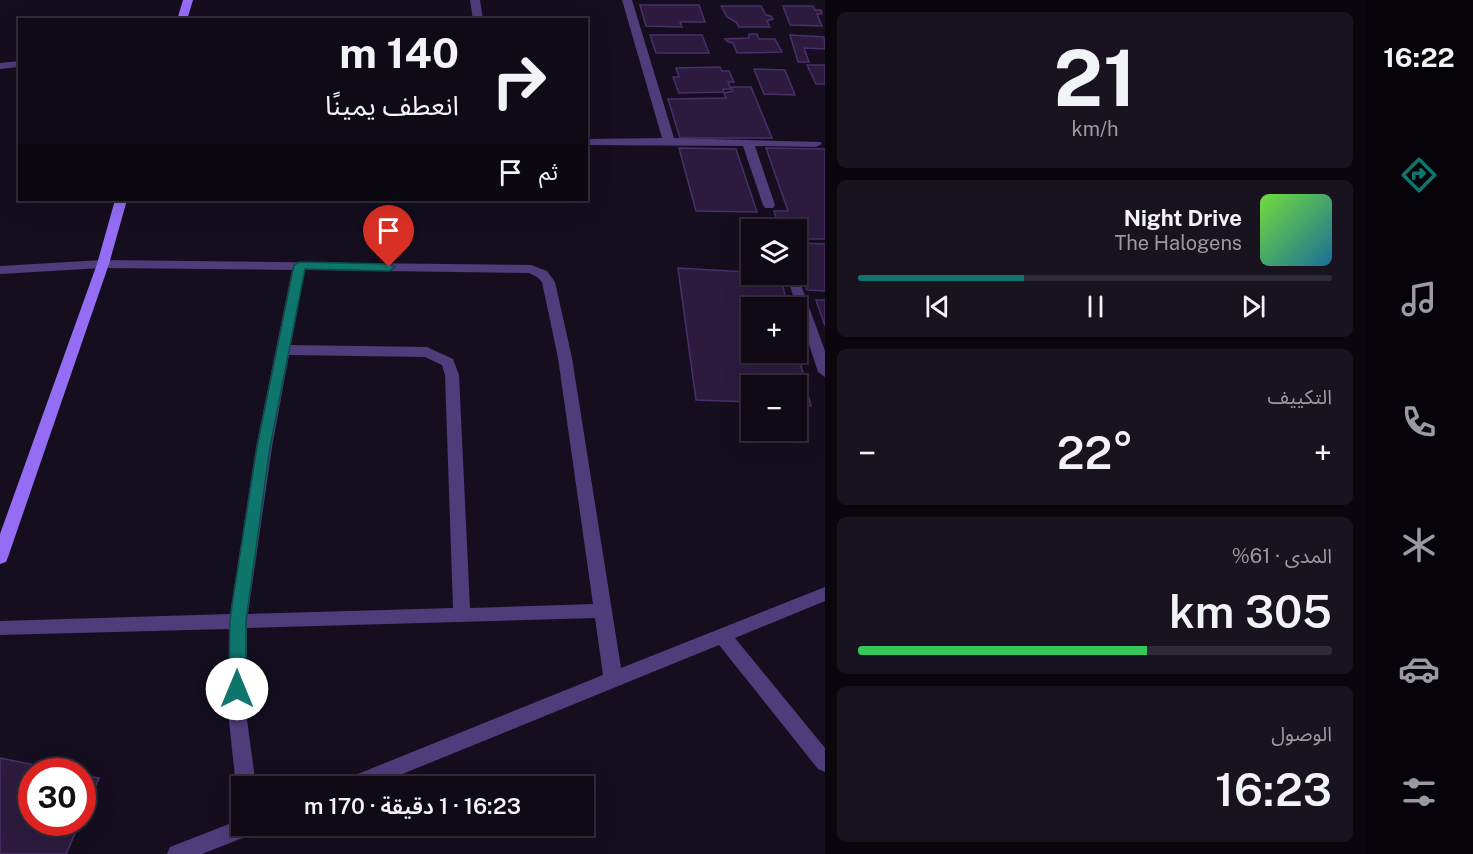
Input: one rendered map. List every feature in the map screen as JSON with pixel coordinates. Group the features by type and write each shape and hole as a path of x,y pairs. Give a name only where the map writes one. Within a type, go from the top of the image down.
{"main road":[{"path":"183,18 188,0"},
{"path":"1,553 103,264 121,201"}],"street":[{"path":"475,0 478,18"},
{"path":"627,0 669,141"},
{"path":"0,66 18,64"},
{"path":"588,142 816,144"},
{"path":"748,142 769,205"},
{"path":"0,270 103,264 300,265 531,269 542,274 548,282 565,358 613,678"},
{"path":"245,776 237,712 238,621 264,447 300,265"},
{"path":"796,285 825,372"},
{"path":"283,350 427,352 448,362 452,375 462,614"},
{"path":"374,776 825,594"},
{"path":"0,628 603,611"},
{"path":"723,636 825,763"},
{"path":"177,854 231,833"}],"building":[{"path":"640,5 699,5 705,22 680,22 682,27 646,26"},
{"path":"721,6 761,6 766,15 773,19 767,21 770,27 739,27 736,22 727,17"},
{"path":"783,6 813,6 815,10 821,10 822,14 817,14 822,26 790,25"},
{"path":"749,34 757,34 759,39 775,39 782,52 737,53 733,43 725,39 749,38"},
{"path":"650,35 702,35 709,53 656,53"},
{"path":"790,35 824,37 825,49 804,48 809,62 798,62"},
{"path":"807,65 825,65 825,84 816,84"},
{"path":"720,67 722,71 729,71 734,82 728,82 731,89 723,89 724,92 679,93 673,77 679,77 676,68"},
{"path":"754,69 785,70 795,95 764,94"},
{"path":"731,87 751,87 772,138 680,138 668,99 726,98 724,93 733,91"},
{"path":"679,148 736,149 757,212 696,211"},
{"path":"766,148 825,149 825,239 807,239 807,219 777,219 774,211 788,211"},
{"path":"807,243 825,244 825,291 807,290"},
{"path":"678,268 741,272 741,285 783,285 785,297 741,297 741,363 800,363 803,375 741,375 741,402 696,400"},
{"path":"816,300 825,300 825,326"},
{"path":"807,390 811,406 807,406"},
{"path":"0,758 18,762 18,836 74,836 66,854 0,854"}],"route":[{"path":"237,689 238,621 241,599 264,447 300,265 389,267"}]}
